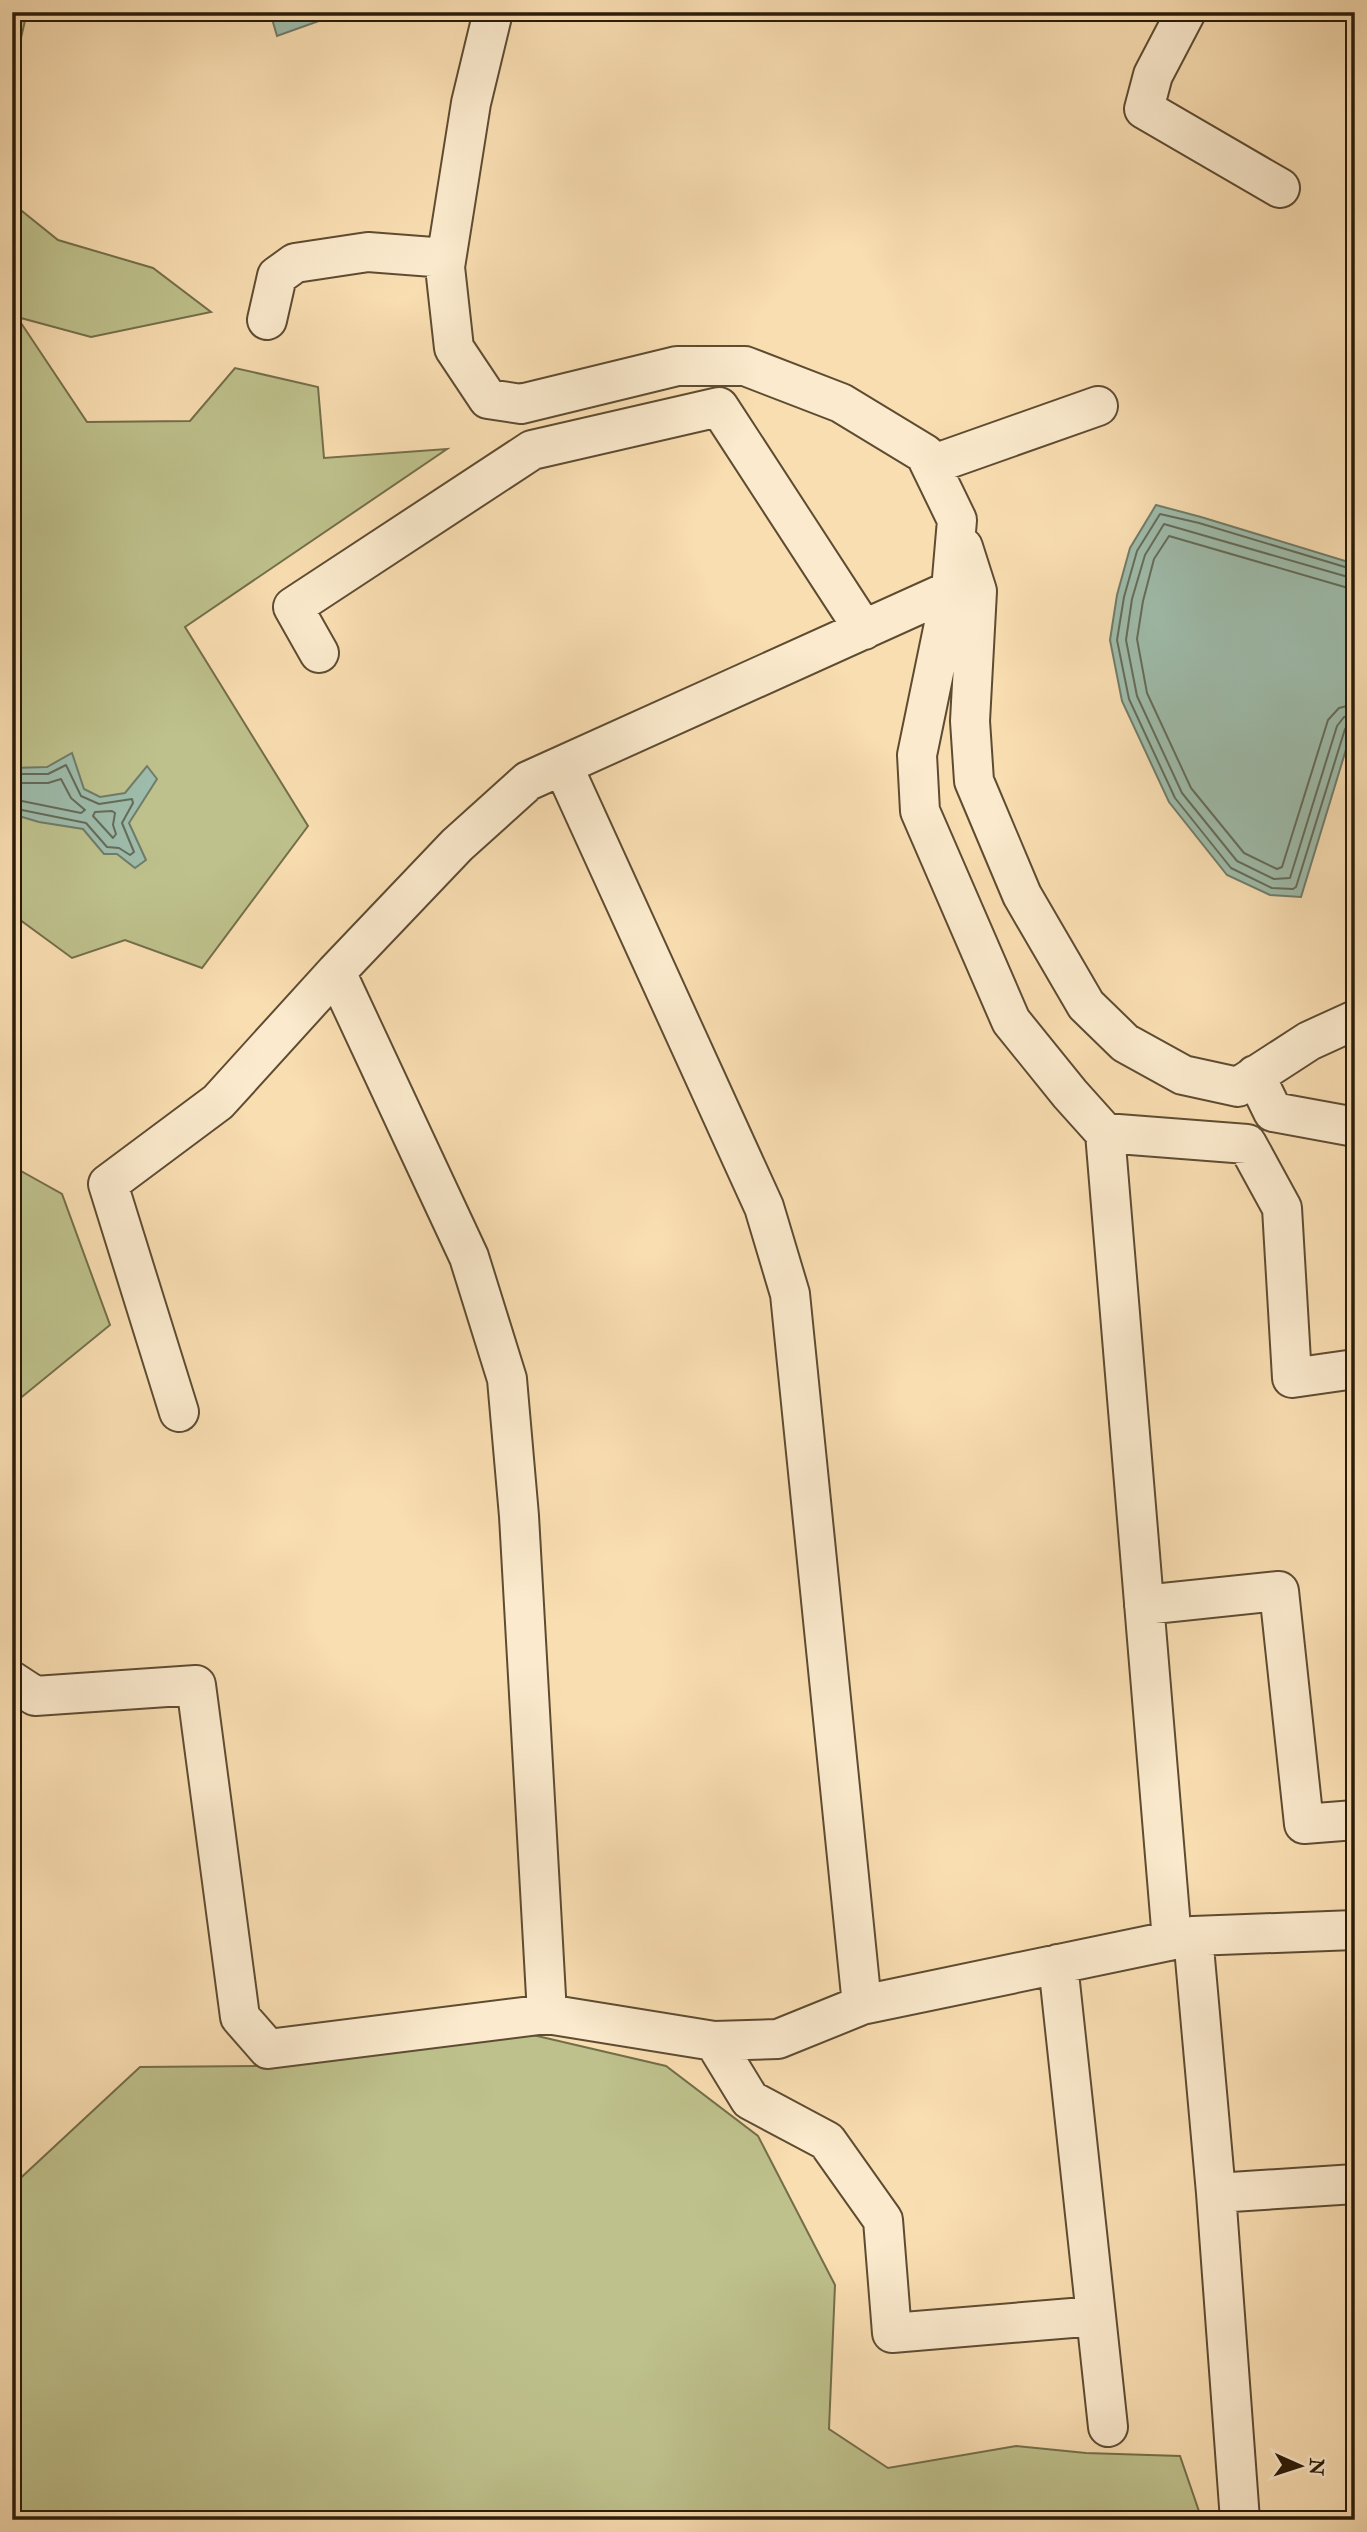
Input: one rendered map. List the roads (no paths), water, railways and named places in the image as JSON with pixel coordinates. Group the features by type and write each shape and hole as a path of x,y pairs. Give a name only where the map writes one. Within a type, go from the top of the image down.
{"street":[{"path":"493,12 471,103 445,267 454,348 488,399 521,404 677,366 745,366 841,404 925,454 957,520 951,590 917,755 919,811 1012,1021 1069,1094 1105,1133 1144,1605 1182,1938 1216,2193 1240,2520"},
{"path":"1186,12 1153,75 1144,109 1280,188"},
{"path":"267,320 277,276 295,263 368,252 446,258"},
{"path":"931,465 1098,406"},
{"path":"319,653 293,607 532,450 719,407 864,630"},
{"path":"957,529 977,591 970,721 974,780 1022,895 1086,1004 1125,1043 1183,1075 1238,1087 1309,1041 1355,1020"},
{"path":"179,1412 108,1184 218,1102 335,972 457,845 528,781 951,590"},
{"path":"563,765 764,1207 790,1294 862,2005"},
{"path":"335,972 469,1258 507,1378 520,1530 547,2014"},
{"path":"1255,1075 1273,1112 1355,1127"},
{"path":"1105,1133 1247,1144 1282,1208 1292,1378 1355,1369"},
{"path":"1144,1605 1279,1591 1304,1824 1355,1820"},
{"path":"12,1681 35,1696 196,1685 240,2017 268,2049 547,2014 714,2041 778,2039 862,2005 1182,1938 1355,1930"},
{"path":"1058,1964 1108,2427"},
{"path":"714,2041 750,2100 827,2141 883,2220 892,2333 1096,2316"},
{"path":"1216,2193 1355,2184"}],"water":[{"path":"270,12 344,12 277,36"},
{"path":"1156,505 1355,564 1355,720 1301,897 1270,895 1227,875 1169,802 1122,701 1110,640 1117,595 1130,548"},
{"path":"72,753 84,789 100,797 125,793 147,766 157,779 129,823 146,860 135,868 117,854 104,854 83,829 39,822 12,814 12,768 47,767"}]}
